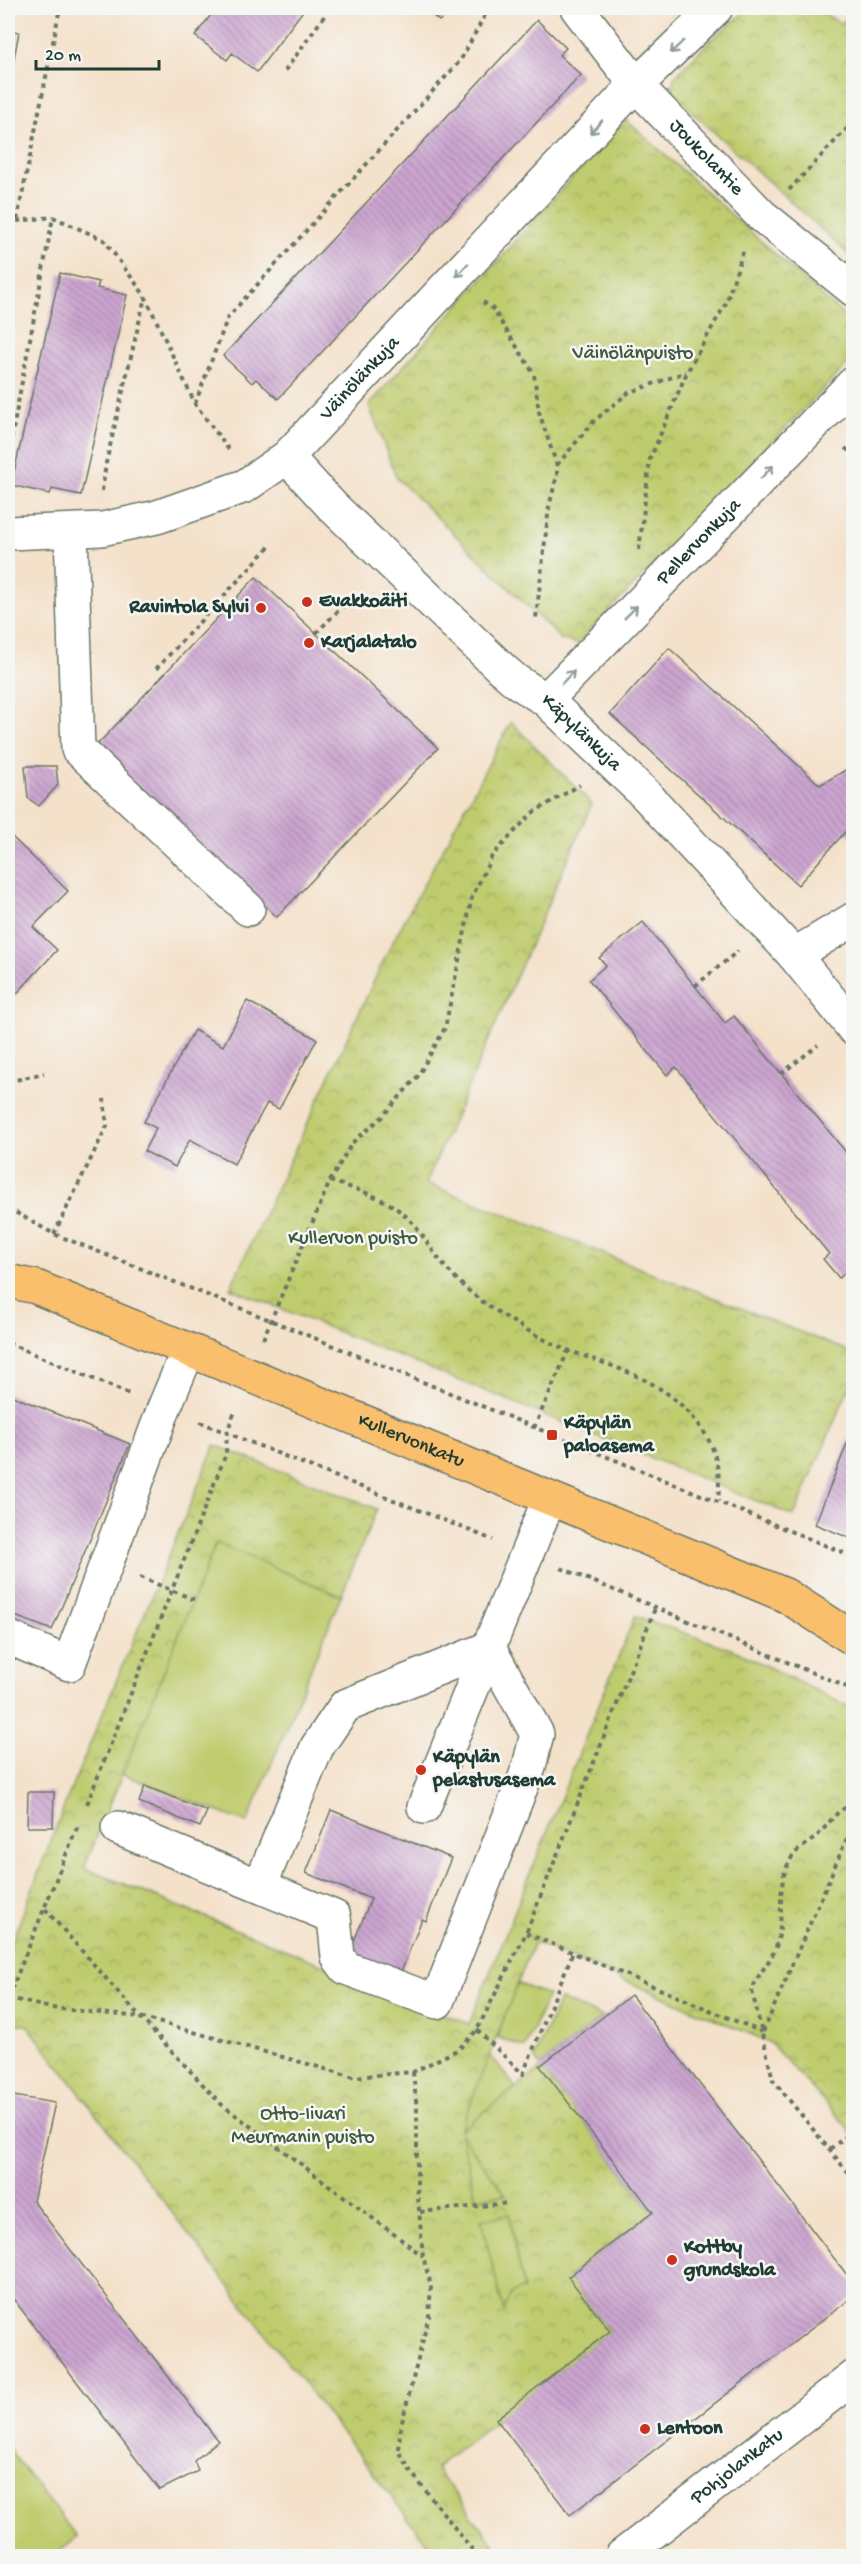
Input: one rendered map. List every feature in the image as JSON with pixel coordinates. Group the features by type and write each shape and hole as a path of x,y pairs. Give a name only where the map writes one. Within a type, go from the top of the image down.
{"main road":[{"name":"Kullervonkatu","path":"8,1267 22,1284 785,1595 854,1638"},
{"name":"Kullervonkatu","path":"785,1595 854,1610"}],"street":[{"name":"Joukolantie","path":"577,8 637,86 760,215 854,290"},
{"name":"Väinölänkuja","path":"8,533 86,530 157,517 245,486 286,457 637,86 716,8"},
{"name":"Pellervonkuja","path":"546,700 854,383"},
{"name":"Käpylänkuja","path":"286,457 332,507 501,668 516,681 546,700 609,758 687,837 794,955 854,1029"},
{"path":"86,530 78,749 248,909"},
{"path":"794,955 854,919"},
{"path":"8,1637 69,1664 164,1408 188,1351"},
{"path":"424,1807 549,1498"},
{"path":"118,1828 334,1917 338,1957 346,1968 437,2002 529,1767 537,1734 489,1648"},
{"path":"260,1886 317,1747 345,1706 489,1648"},
{"name":"Pohjolankatu","path":"622,2556 854,2377"}],"path":[{"path":"17,220 60,8"},
{"path":"285,71 330,8"},
{"path":"195,404 228,317 460,61 489,8"},
{"path":"784,195 854,121"},
{"path":"8,456 53,217"},
{"path":"8,222 53,217 104,240 145,296 195,404 241,466 245,486"},
{"path":"638,605 639,544 650,459 687,372 726,303 746,245"},
{"path":"454,279 493,309 534,374 539,412 557,466 549,507 536,618"},
{"path":"86,530 101,500 106,464 145,296"},
{"path":"557,466 594,421 628,393 687,372"},
{"path":"844,448 854,455"},
{"path":"156,669 271,545"},
{"path":"316,633 344,605"},
{"path":"270,1320 330,1181 352,1143 381,1118 417,1076 446,1028 472,897 492,856 532,813 586,781 609,758"},
{"path":"781,1074 821,1043"},
{"path":"8,1082 44,1073"},
{"path":"54,1234 107,1126 104,1099"},
{"path":"330,1181 358,1190 398,1209 424,1236 446,1267 480,1300 521,1326 568,1351 623,1369 652,1384 687,1410 705,1434 718,1459 720,1480 718,1500"},
{"path":"8,1208 54,1234 718,1500 854,1557"},
{"path":"8,1343 854,1690"},
{"path":"534,1428 568,1351"},
{"path":"84,1810 226,1454 227,1432"},
{"path":"107,1563 197,1601"},
{"path":"854,1804 842,1808 818,1836 792,1856 781,1886 780,1927 776,1946 769,1962 755,1980 752,1991 773,2080 854,2180"},
{"path":"80,1821 8,1998 51,2008 140,2017"},
{"path":"763,2032 854,1822"},
{"path":"45,1909 140,2017 221,2103 423,2257"},
{"path":"526,1933 763,2032"},
{"path":"477,2030 523,2074 573,1952"},
{"path":"413,2072 417,2110 423,2257 430,2284 429,2316 400,2430 399,2451 411,2472 477,2556"},
{"path":"830,2149 854,2130"},
{"path":"420,2212 509,2204"}],"green space":[{"path":"750,8 816,8 841,24 853,12 853,258 672,94 674,77 713,38"},
{"name":"Väinölänpuisto","path":"625,119 853,324 853,358 577,644 561,639 396,477 369,405"},
{"name":"Kullervon puisto","path":"511,722 592,804 426,1183 853,1353 853,1378 794,1516 230,1288 389,949"},
{"name":"Otto-Iivari Meurmanin puisto","path":"215,1445 377,1509 341,1596 216,1543 84,1868 469,2024 635,1616 734,1650 853,1709 853,2137 845,2124 769,2042 534,1942 460,2130 542,2068 653,2212 568,2277 610,2331 435,2468 503,2556 437,2556 28,2026 8,2021 8,1952 69,1794","holes":["460,2133 506,2195 476,2198","509,2214 524,2289 515,2291 510,2296 504,2312 481,2220"]},
{"path":"236,1453 216,1542 341,1596 247,1823 122,1774 84,1868 469,2024 62,1918"},
{"path":"517,1983 548,1995 525,2048 497,2037"},
{"path":"560,1999 603,2017 540,2066 534,2058"},
{"path":"486,2049 516,2088 460,2131 506,2195 445,2201 451,2062"},
{"path":"510,2214 524,2290 504,2314 416,2390 481,2219"},
{"path":"8,2448 77,2537 52,2556 8,2556"}],"building":[{"path":"216,8 305,8 257,72 232,53 227,60 195,36"},
{"path":"434,8 454,8 439,21 429,12"},
{"path":"537,20 566,48 559,55 581,75 278,399 256,379 252,383 223,356"},
{"path":"8,30 19,32 9,85 8,85"},
{"path":"60,273 99,282 97,288 127,295 81,495 52,489 50,494 11,485"},
{"name":"Karjalatalo","path":"256,577 438,748 277,917 96,746"},
{"path":"669,648 820,785 854,765 854,840 846,831 798,885 610,714"},
{"path":"25,766 56,766 58,785 39,806 28,798"},
{"path":"10,835 68,891 33,927 57,950 8,1003 8,838"},
{"path":"643,922 725,1023 734,1016 854,1162 854,1269 846,1275 845,1273 839,1278 823,1259 829,1254 676,1067 667,1075 589,980 606,965 599,958"},
{"path":"247,1001 317,1039 279,1109 267,1103 234,1164 190,1139 175,1167 144,1151 156,1128 144,1122 194,1030 223,1046"},
{"path":"8,1394 130,1444 52,1630 10,1614 8,1620"},
{"path":"854,1429 854,1540 815,1524"},
{"path":"145,1786 207,1811 200,1827 139,1802"},
{"path":"28,1792 54,1792 53,1827 27,1827"},
{"path":"331,1810 451,1858 426,1921 422,1919 399,1977 348,1956 371,1899 306,1873"},
{"path":"631,1995 854,2284 854,2296 570,2515 496,2419 610,2331 568,2277 653,2212 540,2066"},
{"path":"8,2095 55,2103 33,2201 218,2441 194,2461 198,2471 160,2490 8,2292"}],"place":[{"name":"Evakkoäiti","path":"307,602"},
{"name":"Ravintola Sylvi","path":"261,608"},
{"name":"Karjalatalo","path":"309,643"},
{"name":"Käpylän paloasema","path":"552,1435"},
{"name":"Käpylän pelastusasema","path":"421,1770"},
{"name":"Kottby grundskola","path":"672,2260"},
{"name":"Lentoon","path":"645,2429"}]}
